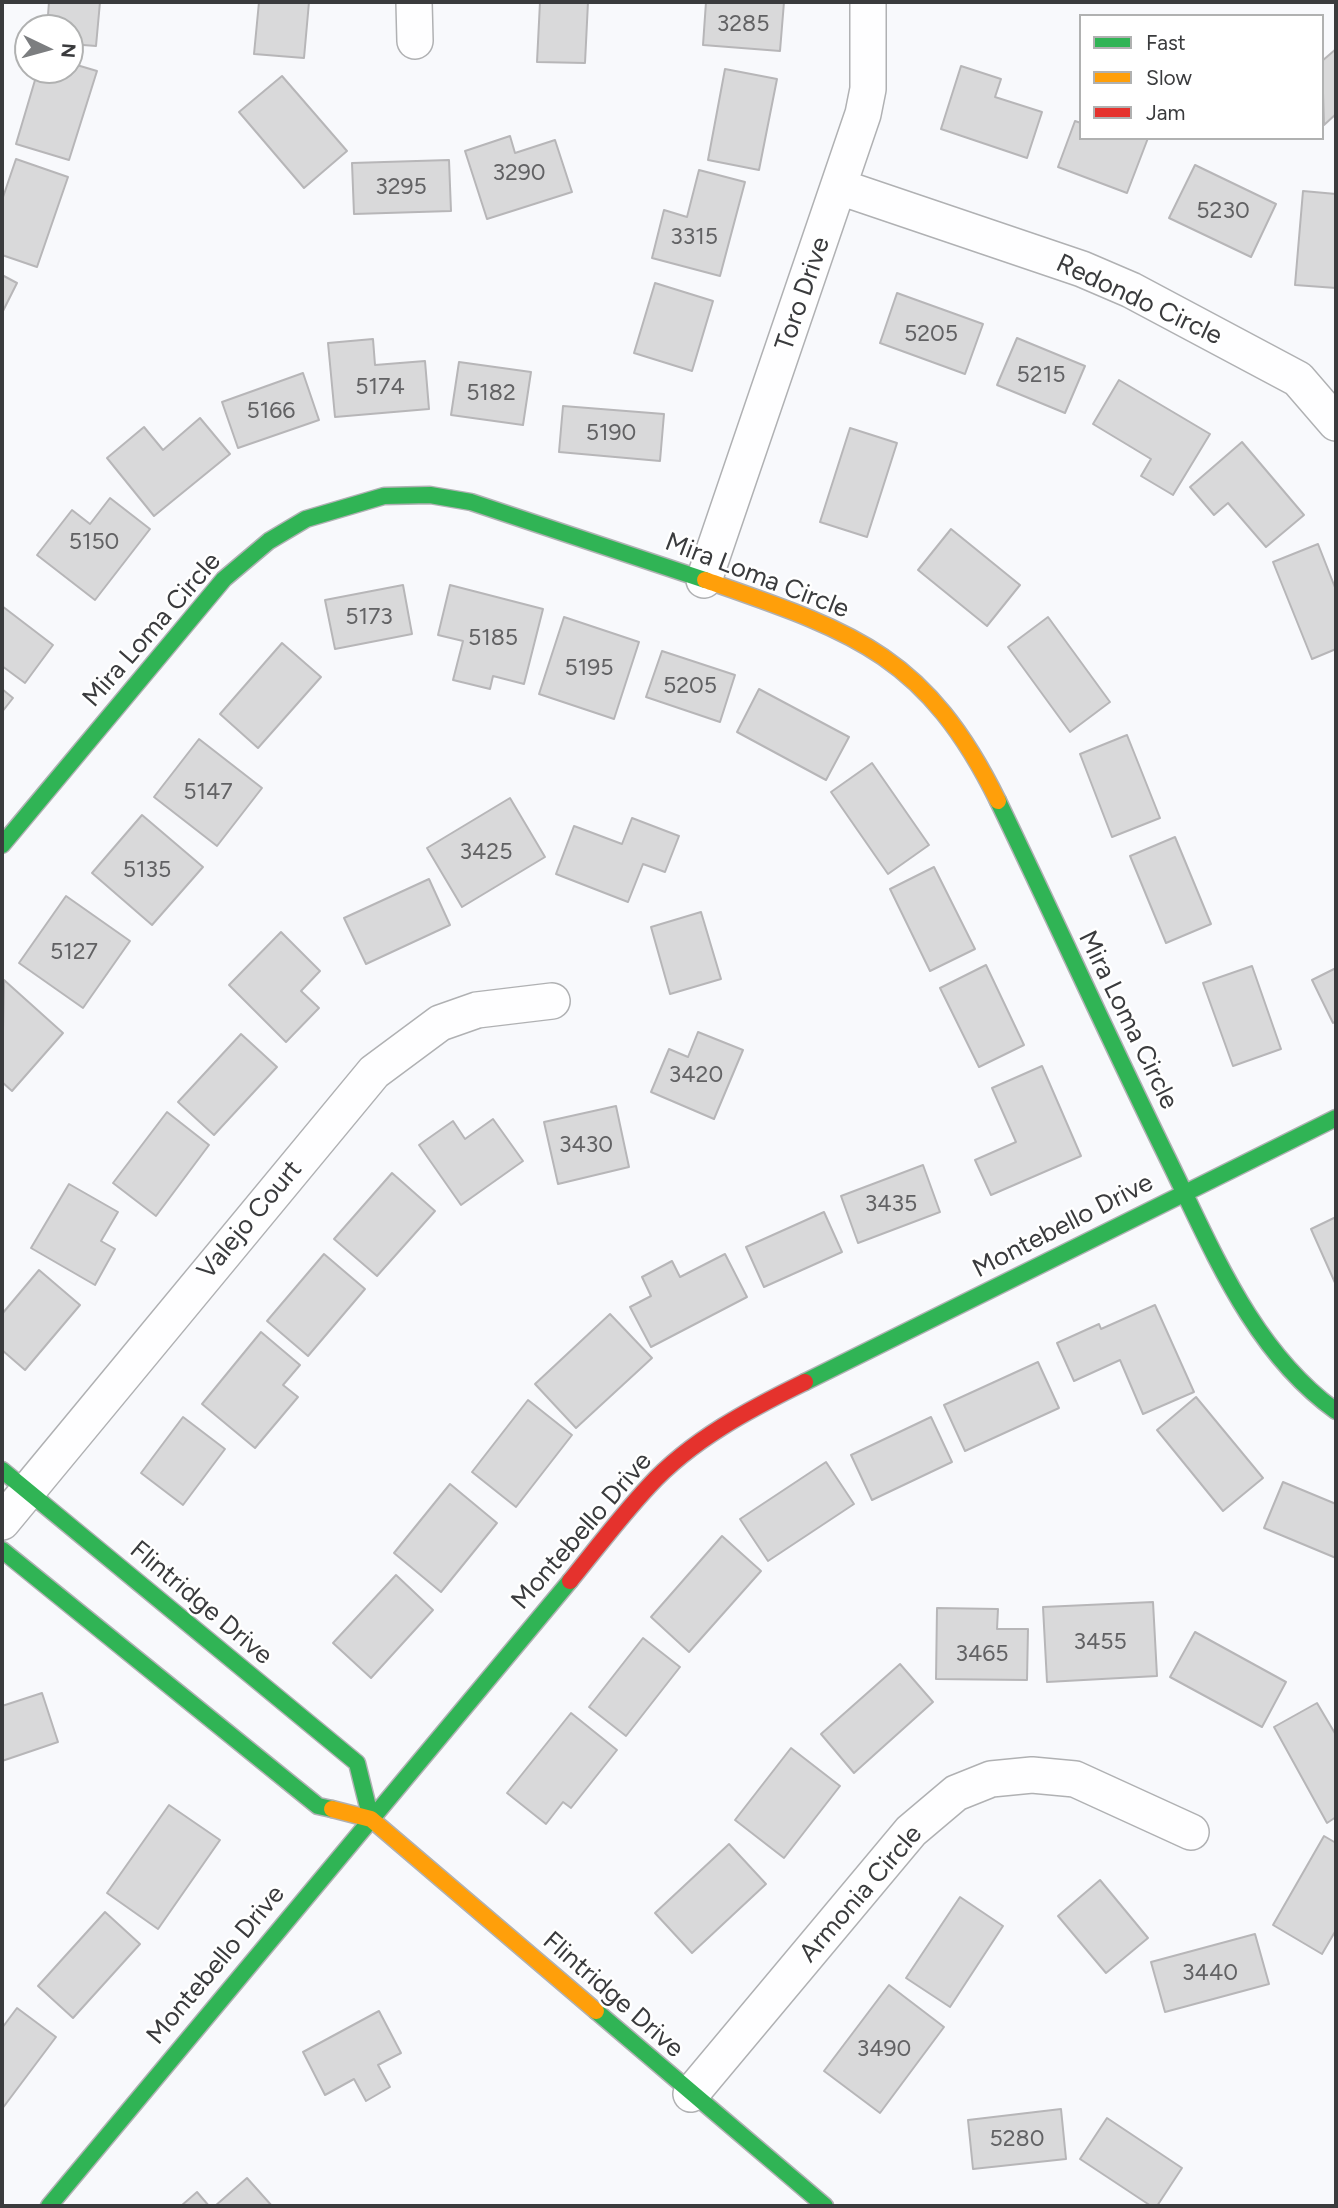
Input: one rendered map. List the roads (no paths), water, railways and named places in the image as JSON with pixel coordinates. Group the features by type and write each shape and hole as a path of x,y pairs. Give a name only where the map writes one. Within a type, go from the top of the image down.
{"street":[{"path":"414,2 415,41"},
{"name":"Toro Drive","path":"704,580 840,187 868,89 868,2"},
{"name":"Redondo Circle","path":"840,187 1082,269 1131,290 1298,379 1336,423"},
{"name":"Mira Loma Circle","path":"2,845 224,579 269,541 306,519 383,496 430,495 471,502 813,618 872,650 915,680 954,722 987,775 1016,843 1239,1299 1268,1345 1293,1377 1336,1410"},
{"name":"Valejo Court","path":"2,1522 14,1480 374,1072 440,1023 477,1010 552,1001"},
{"name":"Montebello Drive","path":"49,2206 650,1485 686,1451 718,1428 763,1403 1336,1118"},
{"name":"Flintridge Drive","path":"14,1480 357,1763 370,1819"},
{"name":"Flintridge Drive","path":"2,1550 318,1806 370,1819 825,2206"},
{"name":"Armonia Circle","path":"691,2094 911,1831 956,1793 990,1779 1032,1775 1074,1779 1118,1796 1191,1832"}]}
